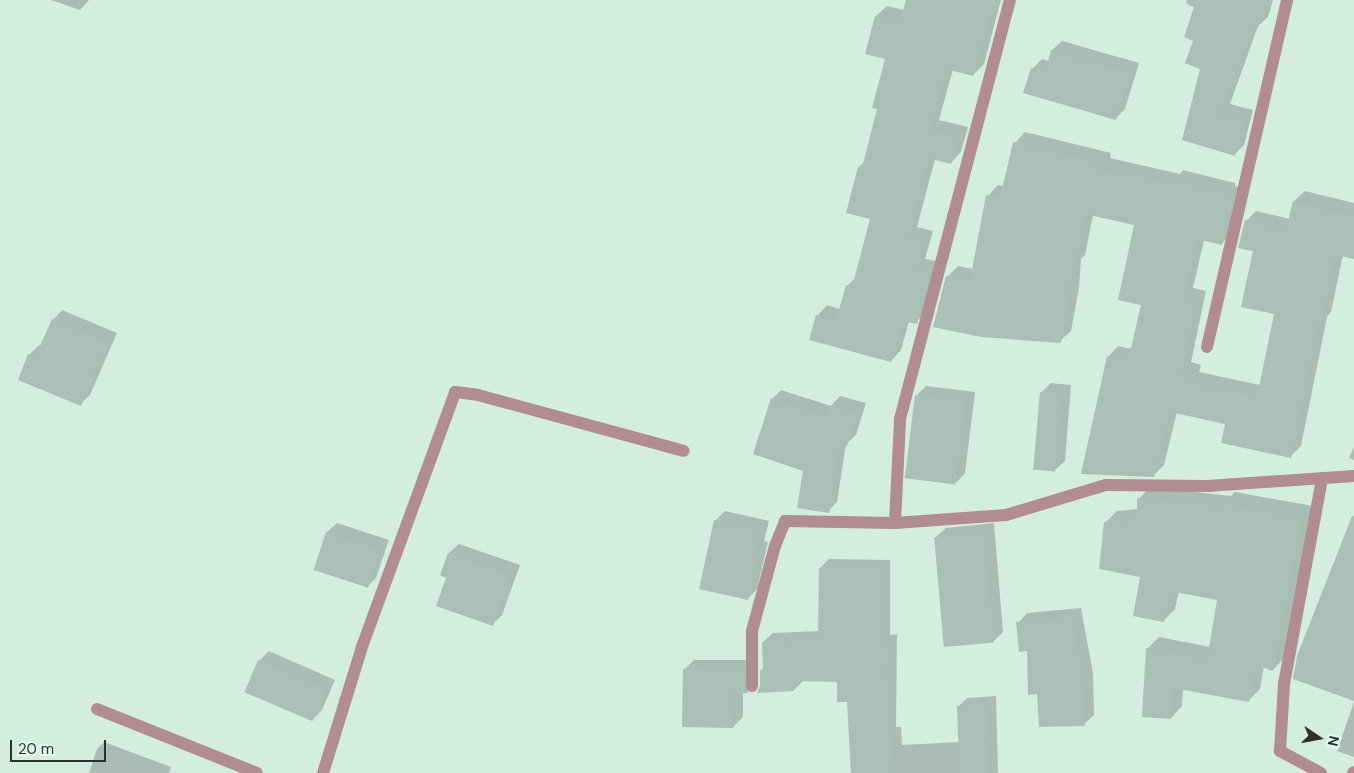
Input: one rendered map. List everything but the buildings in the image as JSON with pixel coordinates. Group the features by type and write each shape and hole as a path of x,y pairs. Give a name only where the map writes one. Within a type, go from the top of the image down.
{"street":[{"path":"895,522 900,419 1010,0"},
{"path":"1207,347 1288,0"},
{"path":"323,773 363,644 455,392 478,395 684,451"},
{"path":"752,686 752,631 775,546 785,521 895,522 1006,515 1106,485 1207,486 1354,476"},
{"path":"1321,773 1280,751 1284,684 1322,478"},
{"path":"98,709 257,773"}]}
